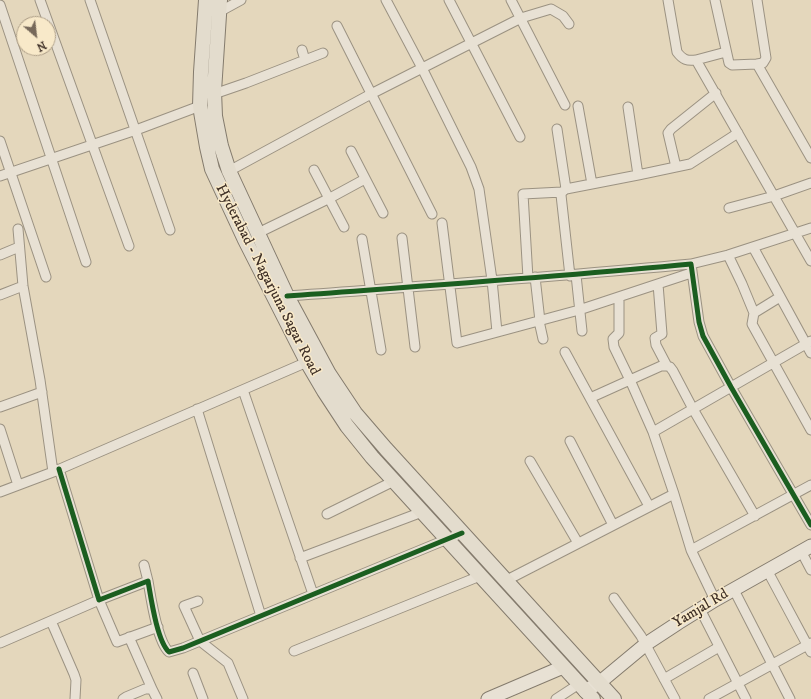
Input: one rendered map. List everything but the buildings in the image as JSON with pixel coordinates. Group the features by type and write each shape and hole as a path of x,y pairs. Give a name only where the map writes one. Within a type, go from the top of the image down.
{"main road":[{"name":"Hyderabad - Nagarjuna Sagar Road","path":"206,0 200,106 212,169 245,240 307,362 347,426 394,481 586,691"},
{"name":"Hyderabad - Nagarjuna Sagar Road","path":"220,6 214,94 216,124 221,146 229,171 287,296 329,374 355,413 386,449 614,699"},
{"name":"Yamjal Rd","path":"586,691 599,683 646,644 700,609 806,549"},
{"path":"488,699 563,667"}],"street":[{"path":"40,0 129,246"},
{"path":"90,0 170,230"},
{"path":"220,6 241,0"},
{"path":"386,0 422,68 471,167 479,188 492,280 497,332"},
{"path":"449,0 520,137"},
{"path":"511,0 565,105"},
{"path":"668,0 677,52 682,58 687,61 696,60 726,52"},
{"path":"715,0 728,60 732,65 763,63 766,58 757,0"},
{"path":"0,5 86,262"},
{"path":"229,171 372,94 520,18 551,9 563,16 569,24"},
{"path":"338,26 432,214"},
{"path":"302,50 305,60"},
{"path":"214,94 323,53"},
{"path":"696,60 811,261"},
{"path":"757,64 811,158"},
{"path":"676,167 668,133 716,93"},
{"path":"0,176 136,130 200,106"},
{"path":"578,106 592,184"},
{"path":"628,108 638,175"},
{"path":"557,130 564,190 561,195 582,331"},
{"path":"543,339 531,278 523,194 564,190 676,167 695,161 738,133"},
{"path":"0,141 46,277"},
{"path":"351,151 383,213"},
{"path":"314,170 344,227"},
{"path":"258,234 365,180"},
{"path":"729,208 774,196 811,183"},
{"path":"442,223 457,343 579,310 658,284 728,254 811,228"},
{"path":"18,228 23,286 56,471 99,600 117,642 158,627"},
{"path":"402,238 407,287 416,347"},
{"path":"362,239 381,350"},
{"path":"0,255 19,247"},
{"path":"753,247 780,297 809,343 811,353"},
{"path":"728,254 754,313 752,324 811,430"},
{"path":"287,296 492,280 691,269"},
{"path":"691,269 701,331 731,388 811,526"},
{"path":"658,284 662,334 654,338 656,345 667,366 673,371 693,409 755,516"},
{"path":"0,295 23,286"},
{"path":"619,297 619,333 613,338 614,347 652,432 674,494 691,550 715,600"},
{"path":"754,313 780,297"},
{"path":"652,432 809,343"},
{"path":"564,352 649,506"},
{"path":"0,492 56,471 307,362"},
{"path":"590,398 661,366 667,366"},
{"path":"242,390 312,594"},
{"path":"0,406 42,392"},
{"path":"197,409 262,616"},
{"path":"0,429 18,485"},
{"path":"570,441 613,525"},
{"path":"530,461 578,543"},
{"path":"327,514 394,481"},
{"path":"691,550 811,485"},
{"path":"505,581 674,494"},
{"path":"300,558 422,512"},
{"path":"144,565 158,627 165,648 169,652 176,651 462,533"},
{"path":"806,549 811,570"},
{"path":"709,699 773,664 810,647 767,570"},
{"path":"294,651 480,576"},
{"path":"0,644 99,600 148,581"},
{"path":"734,590 790,699"},
{"path":"614,598 646,644 675,699"},
{"path":"198,600 184,606 200,641 228,664 243,699"},
{"path":"700,609 746,699"},
{"path":"51,621 76,680 75,699"},
{"path":"129,637 157,699"},
{"path":"664,679 719,647"},
{"path":"193,673 203,699"},
{"path":"123,699 145,688 152,689"},
{"path":"556,699 586,691"}],"cycle path":[{"path":"287,296 691,264 699,322 703,336 811,525"},
{"path":"59,469 99,600 148,581 158,629 161,639 169,652 183,648 462,533"}]}
